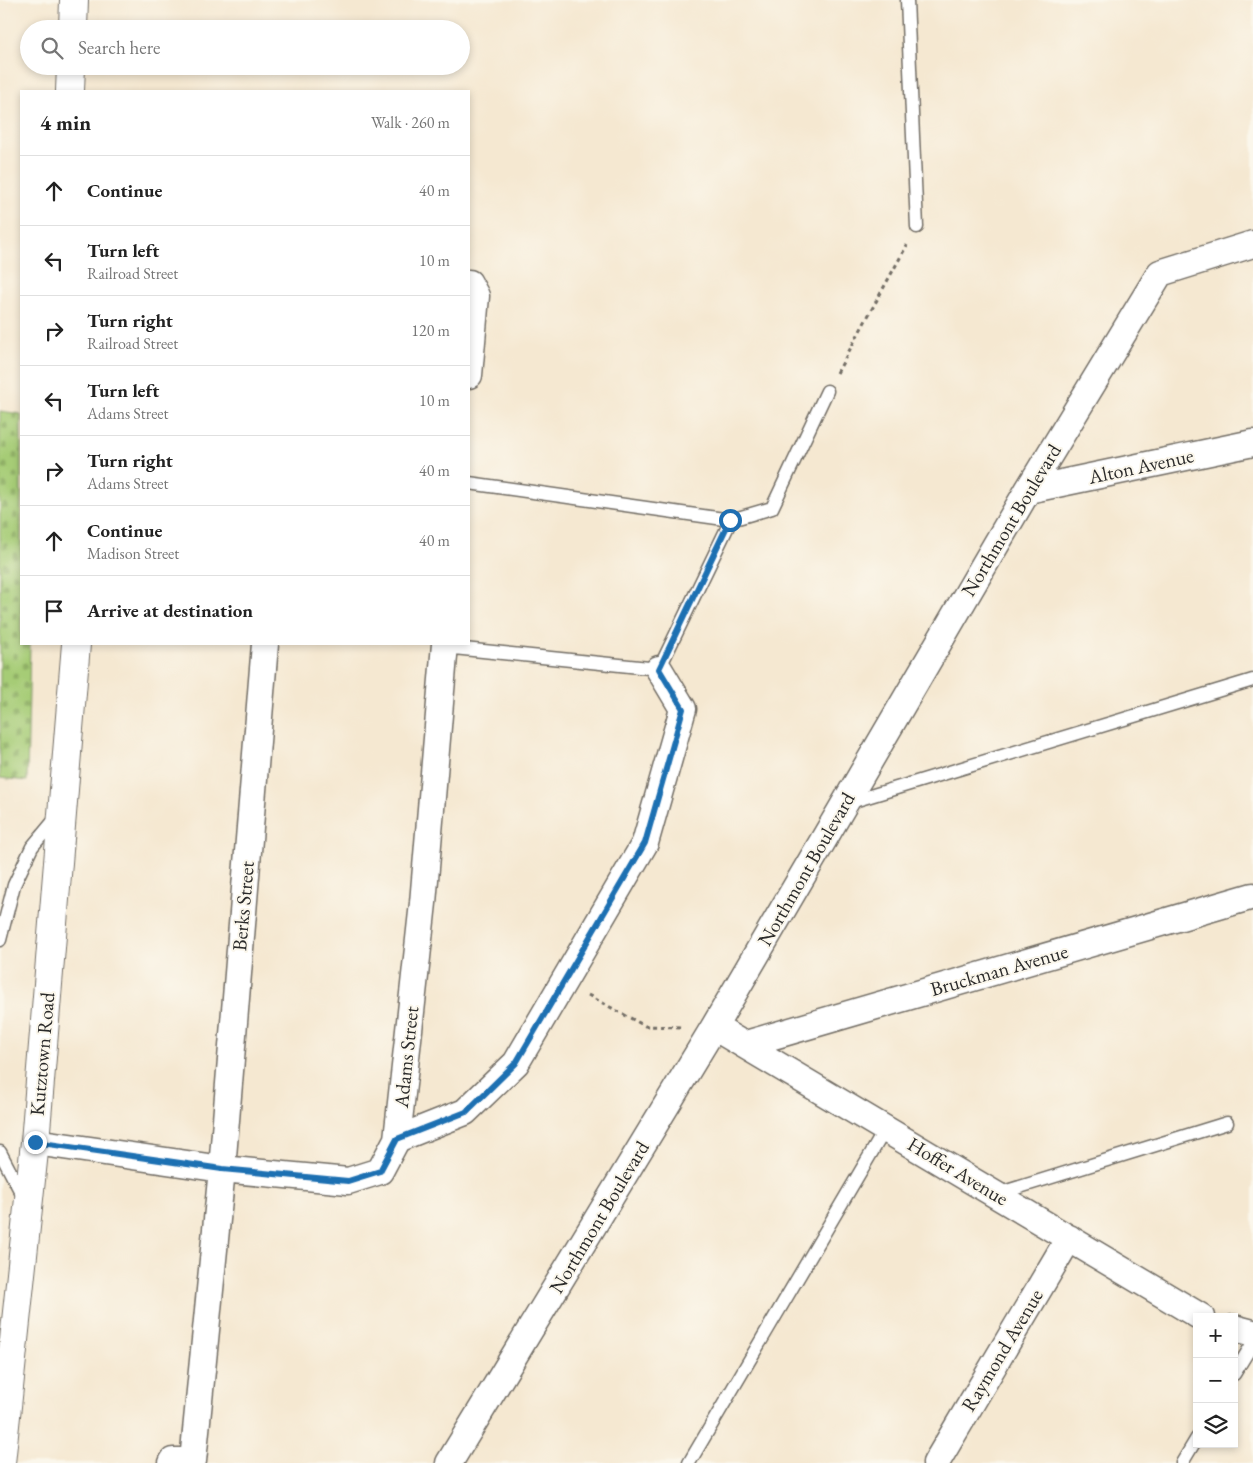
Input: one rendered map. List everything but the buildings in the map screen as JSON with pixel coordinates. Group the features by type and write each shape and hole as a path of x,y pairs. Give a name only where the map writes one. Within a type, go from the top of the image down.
{"main road":[{"path":"73,20 74,0"},
{"path":"70,90 71,75"},
{"name":"Kutztown Road","path":"1,1463 35,1142 76,645"}],"street":[{"name":"Northmont Boulevard","path":"449,1463 714,1027 1028,490 1160,273 1253,244"},
{"path":"470,285 476,296 470,364"},
{"name":"Alton Avenue","path":"1028,490 1253,443"},
{"name":"Berks Street","path":"222,1169 265,645"},
{"name":"Adams Street","path":"35,1142 222,1169 348,1181 380,1171 397,1139 423,904 444,646"},
{"path":"397,1139 466,1112 516,1063 645,843 683,709 659,669"},
{"name":"Bruckman Avenue","path":"746,1044 1253,896"},
{"name":"Hoffer Avenue","path":"714,1027 746,1044 1194,1313"},
{"path":"172,1463 173,1461 193,1461 222,1169"},
{"name":"Raymond Avenue","path":"936,1463 1069,1238"},
{"path":"1238,1329 1253,1333"}],"lane":[{"path":"907,0 917,227"},
{"path":"470,483 730,520 772,508 827,391"},
{"path":"444,646 659,669 730,520"},
{"path":"844,804 1253,680"},
{"path":"0,940 14,886 29,855 62,812"},
{"path":"996,1194 1227,1123"},
{"path":"689,1463 886,1128"},
{"path":"0,1152 28,1207"},
{"path":"1238,1367 1253,1343"},
{"path":"1182,1463 1193,1445"}],"path":[{"path":"827,391 917,227"},
{"path":"563,982 645,1026 714,1027"}],"green space":[{"path":"0,411 20,414 20,645 30,645 27,781 0,778"}],"route":[{"path":"35,1142 222,1169 348,1181 380,1171 397,1139 466,1112 516,1063 645,843 683,709 659,669 730,520"}]}
